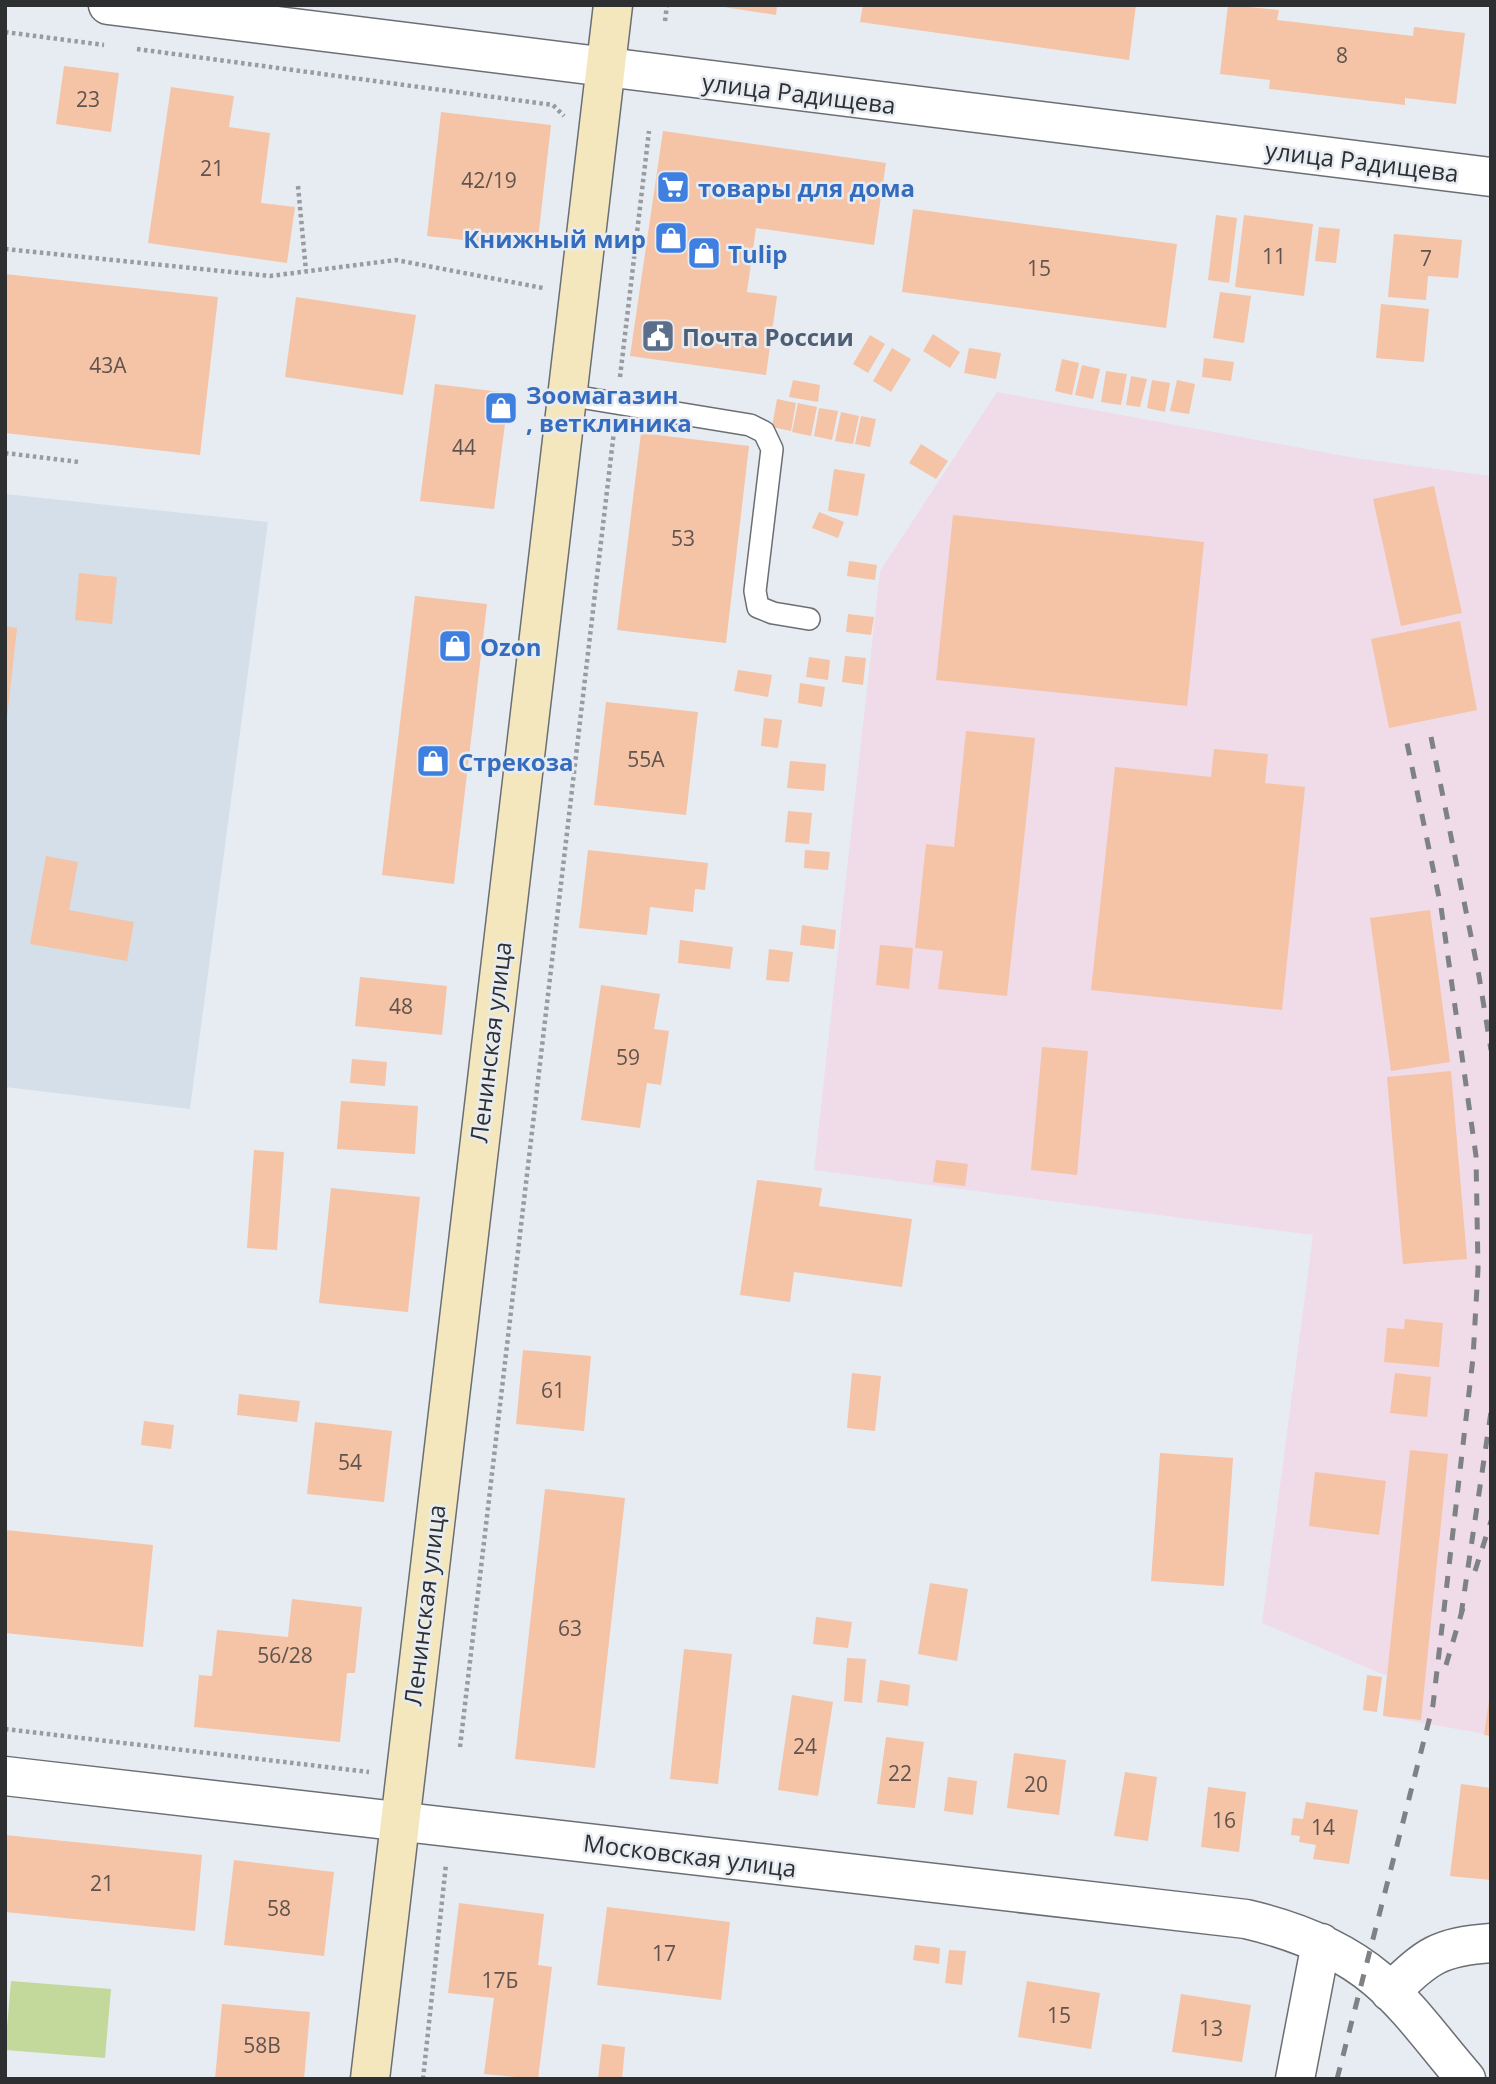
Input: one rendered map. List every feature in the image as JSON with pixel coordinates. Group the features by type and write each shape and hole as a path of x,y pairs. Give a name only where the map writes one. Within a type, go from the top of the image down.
{"main road":[{"name":"Ленинская улица","path":"370,2079 613,5"}],"street":[{"name":"улица Радищева","path":"108,5 172,9 605,69 1491,177"},
{"name":"Московская улица","path":"5,1776 1246,1919 1284,1928 1321,1943 1377,1981 1466,2079"},
{"path":"1295,2079 1321,1943"},
{"path":"1377,1981 1434,1953 1460,1945 1491,1943"}],"lane":[{"path":"567,395 750,425 764,432 772,449 755,591 758,607 773,613 809,618"}],"path":[{"path":"665,21 667,5"},
{"path":"5,32 113,46"},
{"path":"126,48 553,105 570,122"},
{"path":"460,1747 649,131"},
{"path":"299,186 306,271"},
{"path":"5,249 270,276 396,260 550,289"},
{"path":"5,453 79,462"},
{"path":"5,1729 376,1773"},
{"path":"423,2079 447,1856"}],"shaded area":[{"path":"997,392 1355,458 1491,476 1491,1735 1383,1716 1387,1676 1262,1623 1313,1235 814,1170 880,571"},
{"path":"5,494 268,522 190,1109 5,1087"}],"green space":[{"path":"11,1981 111,1989 105,2058 5,2050"}],"building":[{"path":"711,5 777,5 776,15"},
{"path":"863,5 1136,5 1129,60 860,22"},
{"path":"1228,5 1279,10 1277,20 1413,36 1414,27 1465,33 1456,104 1405,98 1405,105 1269,89 1270,80 1220,74"},
{"path":"64,66 119,73 111,132 56,124"},
{"path":"171,87 234,96 229,127 270,133 261,203 295,207 287,263 148,243"},
{"path":"441,112 551,125 537,248 427,236"},
{"path":"663,131 886,163 874,245 756,228 747,292 777,296 766,375 630,356"},
{"path":"913,209 1177,244 1166,328 902,292"},
{"path":"1216,215 1237,218 1229,283 1208,280"},
{"path":"1244,215 1313,224 1304,296 1235,287"},
{"path":"1319,227 1340,229 1336,263 1315,261"},
{"path":"1394,234 1462,240 1458,278 1428,276 1426,300 1388,297"},
{"path":"5,274 218,297 200,455 5,433"},
{"path":"1220,292 1251,296 1244,343 1213,338"},
{"path":"296,297 416,315 403,395 285,377"},
{"path":"1381,304 1429,309 1424,362 1376,358"},
{"path":"933,334 960,352 950,368 923,351"},
{"path":"870,335 885,344 868,373 853,364"},
{"path":"892,348 911,359 891,392 873,381"},
{"path":"969,348 1001,353 996,379 964,373"},
{"path":"1204,358 1234,362 1231,381 1202,377"},
{"path":"1062,359 1079,363 1072,395 1055,391"},
{"path":"1082,365 1100,369 1093,399 1075,395"},
{"path":"1106,371 1127,374 1121,405 1101,402"},
{"path":"1131,376 1147,379 1140,407 1126,405"},
{"path":"793,380 820,385 818,402 789,397"},
{"path":"1152,380 1170,383 1165,412 1147,408"},
{"path":"1177,380 1195,384 1189,414 1170,411"},
{"path":"435,384 509,393 494,509 420,501"},
{"path":"777,399 796,403 791,431 772,427"},
{"path":"798,403 817,407 811,436 792,432"},
{"path":"819,408 838,411 832,440 814,436"},
{"path":"841,412 859,416 853,444 835,441"},
{"path":"861,416 876,419 870,447 855,444"},
{"path":"641,433 749,446 726,643 617,630"},
{"path":"921,444 948,461 936,479 909,463"},
{"path":"834,469 865,474 858,516 828,511"},
{"path":"1434,486 1462,613 1401,626 1373,499"},
{"path":"819,512 844,522 838,538 812,528"},
{"path":"953,515 1204,542 1187,706 936,680"},
{"path":"849,561 877,565 875,580 847,576"},
{"path":"79,573 117,577 112,624 75,620"},
{"path":"415,596 487,604 454,884 382,875"},
{"path":"848,614 874,617 871,635 846,632"},
{"path":"1460,621 1477,710 1389,728 1371,639"},
{"path":"5,626 17,628 7,718 5,718"},
{"path":"845,656 866,658 863,685 842,682"},
{"path":"809,657 830,660 828,680 806,677"},
{"path":"738,670 772,675 768,697 734,691"},
{"path":"800,683 825,687 822,707 798,703"},
{"path":"606,702 698,712 686,815 594,805"},
{"path":"764,718 782,720 778,748 761,746"},
{"path":"966,731 1035,738 1007,996 938,989 943,951 915,948 926,844 954,847"},
{"path":"1214,749 1268,754 1265,783 1305,787 1282,1010 1091,990 1115,767 1211,777"},
{"path":"790,761 826,764 824,791 787,788"},
{"path":"788,811 812,813 809,844 785,842"},
{"path":"588,850 708,863 705,890 695,889 693,912 650,907 647,935 579,928"},
{"path":"805,850 830,852 828,870 804,868"},
{"path":"46,856 78,862 69,910 134,922 127,961 30,944"},
{"path":"1430,910 1450,1062 1391,1071 1370,918"},
{"path":"802,925 836,930 834,949 800,945"},
{"path":"680,940 733,947 730,969 678,963"},
{"path":"880,945 913,948 909,989 876,985"},
{"path":"769,949 793,952 789,982 766,980"},
{"path":"360,977 447,986 442,1035 355,1026"},
{"path":"601,985 660,994 654,1029 669,1031 661,1085 647,1083 640,1128 581,1120"},
{"path":"1042,1047 1088,1051 1077,1175 1031,1170"},
{"path":"352,1059 387,1062 385,1086 350,1083"},
{"path":"1451,1071 1467,1259 1403,1264 1387,1077"},
{"path":"341,1101 418,1106 415,1154 337,1149"},
{"path":"254,1150 284,1152 277,1250 247,1248"},
{"path":"936,1160 968,1164 965,1186 933,1182"},
{"path":"757,1180 822,1188 819,1206 912,1219 902,1287 794,1272 790,1302 740,1295"},
{"path":"331,1188 420,1197 408,1312 319,1303"},
{"path":"1405,1319 1443,1323 1439,1367 1384,1362 1387,1328 1404,1329"},
{"path":"523,1350 591,1356 584,1431 516,1424"},
{"path":"852,1373 881,1376 875,1431 847,1428"},
{"path":"1395,1373 1431,1377 1427,1417 1390,1413"},
{"path":"239,1394 300,1401 297,1422 237,1415"},
{"path":"144,1421 174,1425 171,1449 141,1445"},
{"path":"315,1422 392,1431 384,1502 307,1494"},
{"path":"1410,1450 1448,1454 1421,1720 1383,1716"},
{"path":"1160,1453 1233,1458 1224,1586 1151,1581"},
{"path":"1315,1472 1386,1481 1379,1535 1309,1526"},
{"path":"545,1489 625,1498 595,1768 515,1759"},
{"path":"5,1530 153,1545 143,1647 5,1633"},
{"path":"930,1583 968,1589 957,1661 918,1654"},
{"path":"292,1599 362,1607 355,1673 347,1673 340,1742 194,1727 199,1675 212,1676 217,1630 288,1637"},
{"path":"816,1617 852,1622 848,1648 813,1644"},
{"path":"684,1649 732,1654 718,1784 670,1779"},
{"path":"847,1658 866,1659 862,1703 844,1701"},
{"path":"1367,1675 1382,1677 1377,1712 1363,1710"},
{"path":"880,1680 910,1685 908,1706 877,1702"},
{"path":"792,1695 833,1702 818,1796 778,1790"},
{"path":"1491,1701 1491,1736 1484,1735"},
{"path":"886,1737 924,1742 915,1808 877,1804"},
{"path":"1014,1753 1066,1760 1059,1815 1007,1808"},
{"path":"1125,1772 1157,1777 1148,1841 1114,1836"},
{"path":"948,1777 977,1781 973,1815 944,1811"},
{"path":"1461,1784 1491,1788 1491,1880 1450,1876"},
{"path":"1208,1787 1246,1792 1239,1852 1201,1847"},
{"path":"1306,1802 1358,1810 1349,1864 1313,1859 1316,1845 1299,1842 1300,1836 1291,1835 1293,1818 1303,1819"},
{"path":"5,1835 202,1855 195,1931 5,1912"},
{"path":"234,1860 334,1872 324,1956 224,1945"},
{"path":"459,1903 544,1914 538,1965 552,1967 538,2079 484,2074 494,1998 448,1993"},
{"path":"607,1907 730,1922 721,2000 597,1985"},
{"path":"915,1945 940,1948 939,1964 913,1960"},
{"path":"949,1950 966,1951 962,1985 945,1983"},
{"path":"1027,1981 1100,1993 1091,2049 1018,2037"},
{"path":"1181,1994 1251,2005 1242,2062 1172,2052"},
{"path":"222,2004 310,2012 304,2079 215,2079"},
{"path":"602,2044 625,2047 622,2079 598,2078"}],"railway":[{"path":"1431,737 1479,976 1491,1050"},
{"path":"1337,2079 1433,1705 1473,1358 1478,1269 1476,1156 1441,907 1407,743"},
{"path":"1461,1615 1491,1412"},
{"path":"1475,1571 1491,1521"},
{"path":"1446,1665 1463,1608"}],"place":[{"name":"товары для дома","path":"673,187"},
{"name":"Книжный мир","path":"671,238"},
{"name":"Tulip","path":"704,253"},
{"name":"Почта России","path":"658,336"},
{"name":"Зоомагазин , ветклиника","path":"501,408"},
{"name":"Ozon","path":"455,646"},
{"name":"Стрекоза","path":"433,761"}]}
